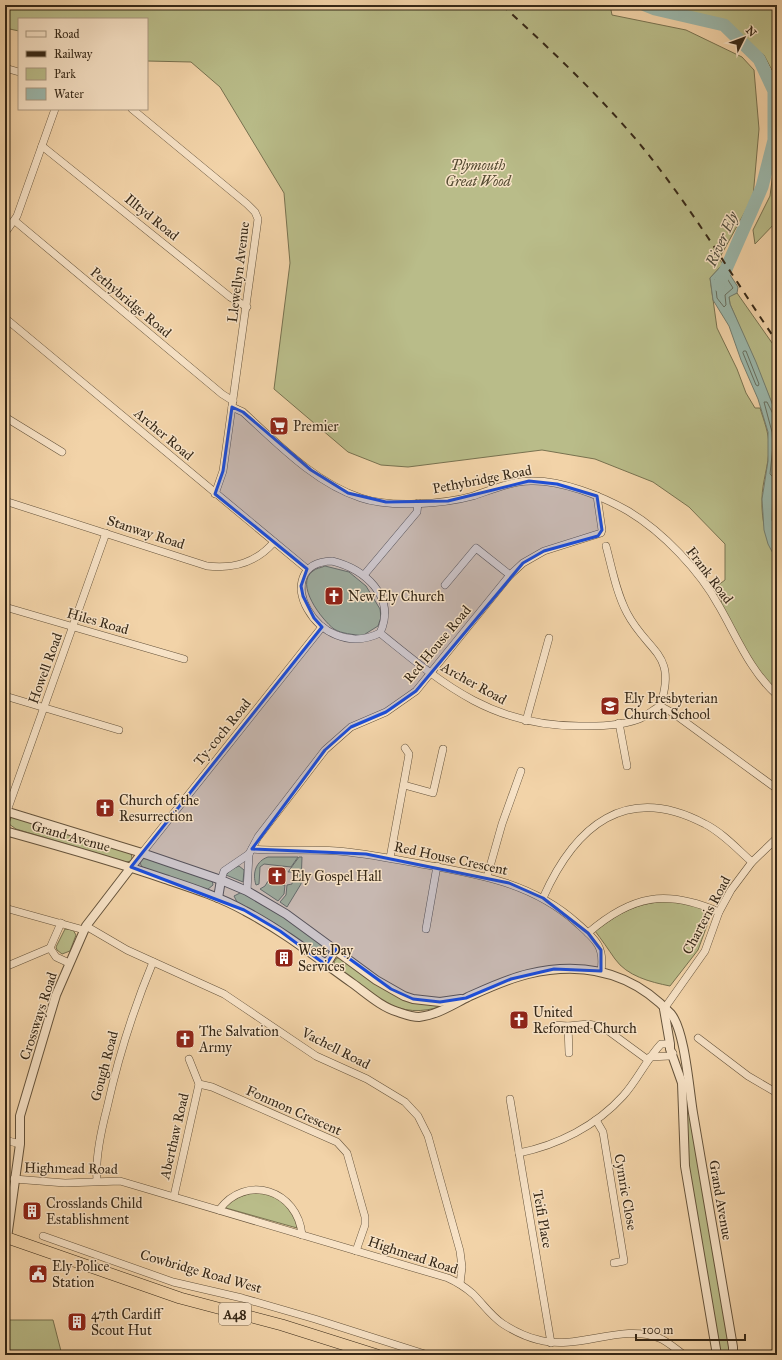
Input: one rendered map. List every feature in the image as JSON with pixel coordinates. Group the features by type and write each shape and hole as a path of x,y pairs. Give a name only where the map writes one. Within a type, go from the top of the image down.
{"highway":[{"name":"Cowbridge Road West","path":"6,1239 180,1298 282,1325 376,1355"}],"street":[{"path":"5,68 18,72"},
{"path":"5,233 15,221 55,110"},
{"name":"Llewellyn Avenue","path":"133,110 255,212 258,219 259,225 222,471 215,494"},
{"name":"Illtyd Road","path":"42,146 230,297 247,307"},
{"name":"Pethybridge Road","path":"15,221 222,394 310,470 348,493 375,501 418,503 448,501 529,481 557,484 597,496"},
{"name":"Archer Road","path":"5,318 307,570"},
{"path":"5,417 62,452"},
{"name":"Red House Road","path":"221,880 224,871 250,852 274,816 325,750 351,727 386,712 416,691 510,575 523,563 544,550 601,534 602,530 597,496"},
{"name":"Frank Road","path":"597,496 628,511 665,539 712,594 750,664 766,685 777,695"},
{"name":"Stanway Road","path":"5,501 207,566 232,566 250,561 262,554 274,542"},
{"name":"Pethybridge Road","path":"364,575 417,512 418,503"},
{"name":"Howell Road","path":"6,811 106,533"},
{"path":"606,546 619,595 627,614 662,659 667,684 660,706 673,713 777,789"},
{"path":"445,585 476,548 510,575"},
{"path":"332,561 350,566 364,575 380,595 383,604 385,619 380,633 370,638 359,640 346,639 335,635 322,627 309,611 303,596 301,586 307,570 316,563 332,561"},
{"name":"Hiles Road","path":"5,607 184,659"},
{"name":"Ty-coch Road","path":"142,853 322,627"},
{"name":"Archer Road","path":"380,633 430,673 456,691 500,714 526,721 568,726 594,726 619,723 640,718 660,706"},
{"path":"526,721 549,638"},
{"path":"5,696 119,730"},
{"path":"619,723 627,766"},
{"path":"390,858 409,754 405,748"},
{"path":"404,785 434,793 443,749"},
{"path":"487,877 502,824 521,771"},
{"path":"543,898 560,863 577,842 596,824 616,814 634,809 654,807 680,812 706,824 752,862"},
{"path":"5,821 6,811"},
{"name":"Grand Avenue","path":"6,811 142,853 221,880 247,891 286,914 376,980 404,996 413,999 440,1002 466,998"},
{"name":"Grand Avenue","path":"5,831 131,867 218,898 244,910 280,931 326,965 395,1012 416,1017 442,1012 466,998 499,983 538,972 578,968 600,971 620,977 651,996 670,1013 675,1022 682,1046 733,1347 733,1355"},
{"name":"Charteris Road","path":"664,1009 705,951 719,912 731,890 752,862 777,838"},
{"name":"Red House Crescent","path":"250,852 336,851 437,866 509,883 543,898 565,912 588,933 601,950 603,958 600,971"},
{"path":"247,891 250,852"},
{"path":"131,867 142,853"},
{"path":"426,929 437,866"},
{"name":"Crossways Road","path":"6,1239 20,1144 20,1116 56,995 85,928 131,867"},
{"path":"218,898 221,880"},
{"path":"588,933 617,911 649,899 665,898 687,901 719,912"},
{"name":"Vachell Road","path":"5,908 85,928 153,962 201,982 224,994 310,1052 367,1079 398,1098 412,1110 421,1121 428,1136 456,1236 462,1267 460,1284"},
{"path":"5,967 50,948 61,922"},
{"path":"50,948 56,957 69,963"},
{"path":"326,965 336,950"},
{"name":"Gough Road","path":"97,1180 97,1159 102,1129 116,1068 129,1025 153,962"},
{"name":"Grand Avenue","path":"664,1009 670,1049 682,1083 685,1166 717,1355"},
{"path":"519,1153 534,1150 559,1141 580,1131 596,1120 624,1096 649,1058 661,1044 670,1044 674,1040 682,1046 678,1054 672,1053 669,1056 649,1058 602,1028 588,1024 568,1026 554,1025"},
{"path":"568,1026 569,1053"},
{"path":"698,1038 748,1076 777,1093"},
{"name":"Aberthaw Road","path":"174,1196 199,1084 189,1059"},
{"name":"Fonmon Crescent","path":"199,1084 212,1087 337,1142 342,1146 347,1153 365,1217 365,1225 356,1251"},
{"name":"Teifi Place","path":"510,1099 551,1343"},
{"name":"Cymric Close","path":"596,1120 603,1132 624,1261 614,1263"},
{"path":"5,1140 20,1144"},
{"name":"Highmead Road","path":"14,1179 64,1183 97,1180 120,1181 437,1274 460,1284 502,1324 523,1335 551,1343 643,1333 660,1338 684,1355"},
{"path":"219,1210 230,1198 241,1192 266,1190 279,1195 289,1203 297,1214 302,1235"},
{"name":"Cowbridge Road West","path":"43,1236 173,1282 286,1311 428,1355"},
{"path":"58,1256 62,1243"},
{"path":"282,1325 286,1311"},
{"path":"763,1355 777,1353"}],"highlighted area":[{"path":"232,407 243,412 311,470 348,493 386,502 448,501 529,481 557,484 597,496 602,530 598,536 544,551 523,563 416,691 386,712 351,727 325,750 252,849 366,854 509,883 543,898 588,933 601,950 601,971 554,969 511,979 466,998 440,1002 413,999 391,989 336,949 326,965 280,931 244,910 131,867 322,627 314,618 303,596 301,586 307,569 215,494 223,471"}],"green space":[{"name":"Plymouth Great Wood","path":"5,5 610,5 612,15 686,30 742,57 754,70 759,129 753,197 719,259 723,264 710,278 717,328 737,369 746,393 755,408 760,408 768,437 769,454 762,493 762,507 765,531 777,561 777,695 766,685 719,605 722,601 713,589 725,580 725,544 689,507 653,482 595,459 542,450 408,467 381,465 348,452 274,389 290,263 284,193 220,87 191,62 148,61 148,18 18,18 18,31 5,28"},
{"path":"665,5 777,5 777,131 774,102 774,74 764,55 743,42 733,29"},
{"path":"777,131 777,221 755,244 753,230 770,196"},
{"path":"737,293 777,350 777,419 774,408 730,304 729,296"},
{"path":"777,472 777,532 774,526 772,502"},
{"path":"325,566 349,572 366,586 380,609 381,617 378,626 362,636 337,631 323,618 312,602 308,593 307,584 308,577 313,571"},
{"path":"11,817 131,853 131,861 126,862 16,829 9,824"},
{"path":"144,857 212,880 213,885 207,890 142,867 139,861"},
{"path":"268,857 298,857 291,867 264,864 260,867 259,884 256,885 254,876 256,868 260,861"},
{"path":"299,857 302,857 301,884 287,907 280,902 286,895 287,885 292,884 293,872 288,872"},
{"path":"239,866 244,870 243,882 226,875 232,869"},
{"path":"268,881 276,881 276,884 285,885 284,894 278,901 260,889 265,886"},
{"path":"242,892 271,908 327,947 326,954 322,956 276,924 237,902 234,896"},
{"path":"667,901 693,905 712,912 698,950 670,986 647,980 626,970 615,959 595,931 628,910 645,904"},
{"path":"65,929 73,930 76,935 70,951 62,954 56,947"},
{"path":"337,958 341,958 381,987 445,1005 428,1010 413,1010 399,1008 386,1003 361,987 336,967 334,962"},
{"path":"686,1090 730,1351 726,1355 721,1353 720,1350 689,1175"},
{"path":"251,1193 267,1193 278,1198 291,1212 297,1228 226,1208 231,1200"},
{"path":"5,1320 53,1320 62,1355 5,1355"}],"water":[{"path":"723,264 738,287 737,293 729,297 730,304 756,362 777,416 777,472 773,489 772,520 777,532 777,561 768,544 764,530 762,499 768,461 768,432 758,399 741,360 729,326 713,300 710,278"}],"waterway":[{"name":"River Ely","path":"645,5 655,9 724,25 759,59 774,91 774,140 762,187 719,285"}],"railway":[{"path":"502,5 590,89 639,143 676,191 777,342"}],"place":[{"name":"Premier","path":"279,426"},
{"name":"New Ely Church","path":"334,596"},
{"name":"Ely Presbyterian Church School","path":"610,706"},
{"name":"Church of the Resurrection","path":"105,808"},
{"name":"Ely Gospel Hall","path":"277,876"},
{"name":"West Day Services","path":"284,958"},
{"name":"United Reformed Church","path":"519,1020"},
{"name":"The Salvation Army","path":"185,1039"},
{"name":"Crosslands Child Establishment","path":"32,1211"},
{"name":"Ely Police Station","path":"38,1274"},
{"name":"47th Cardiff Scout Hut","path":"77,1322"}]}
